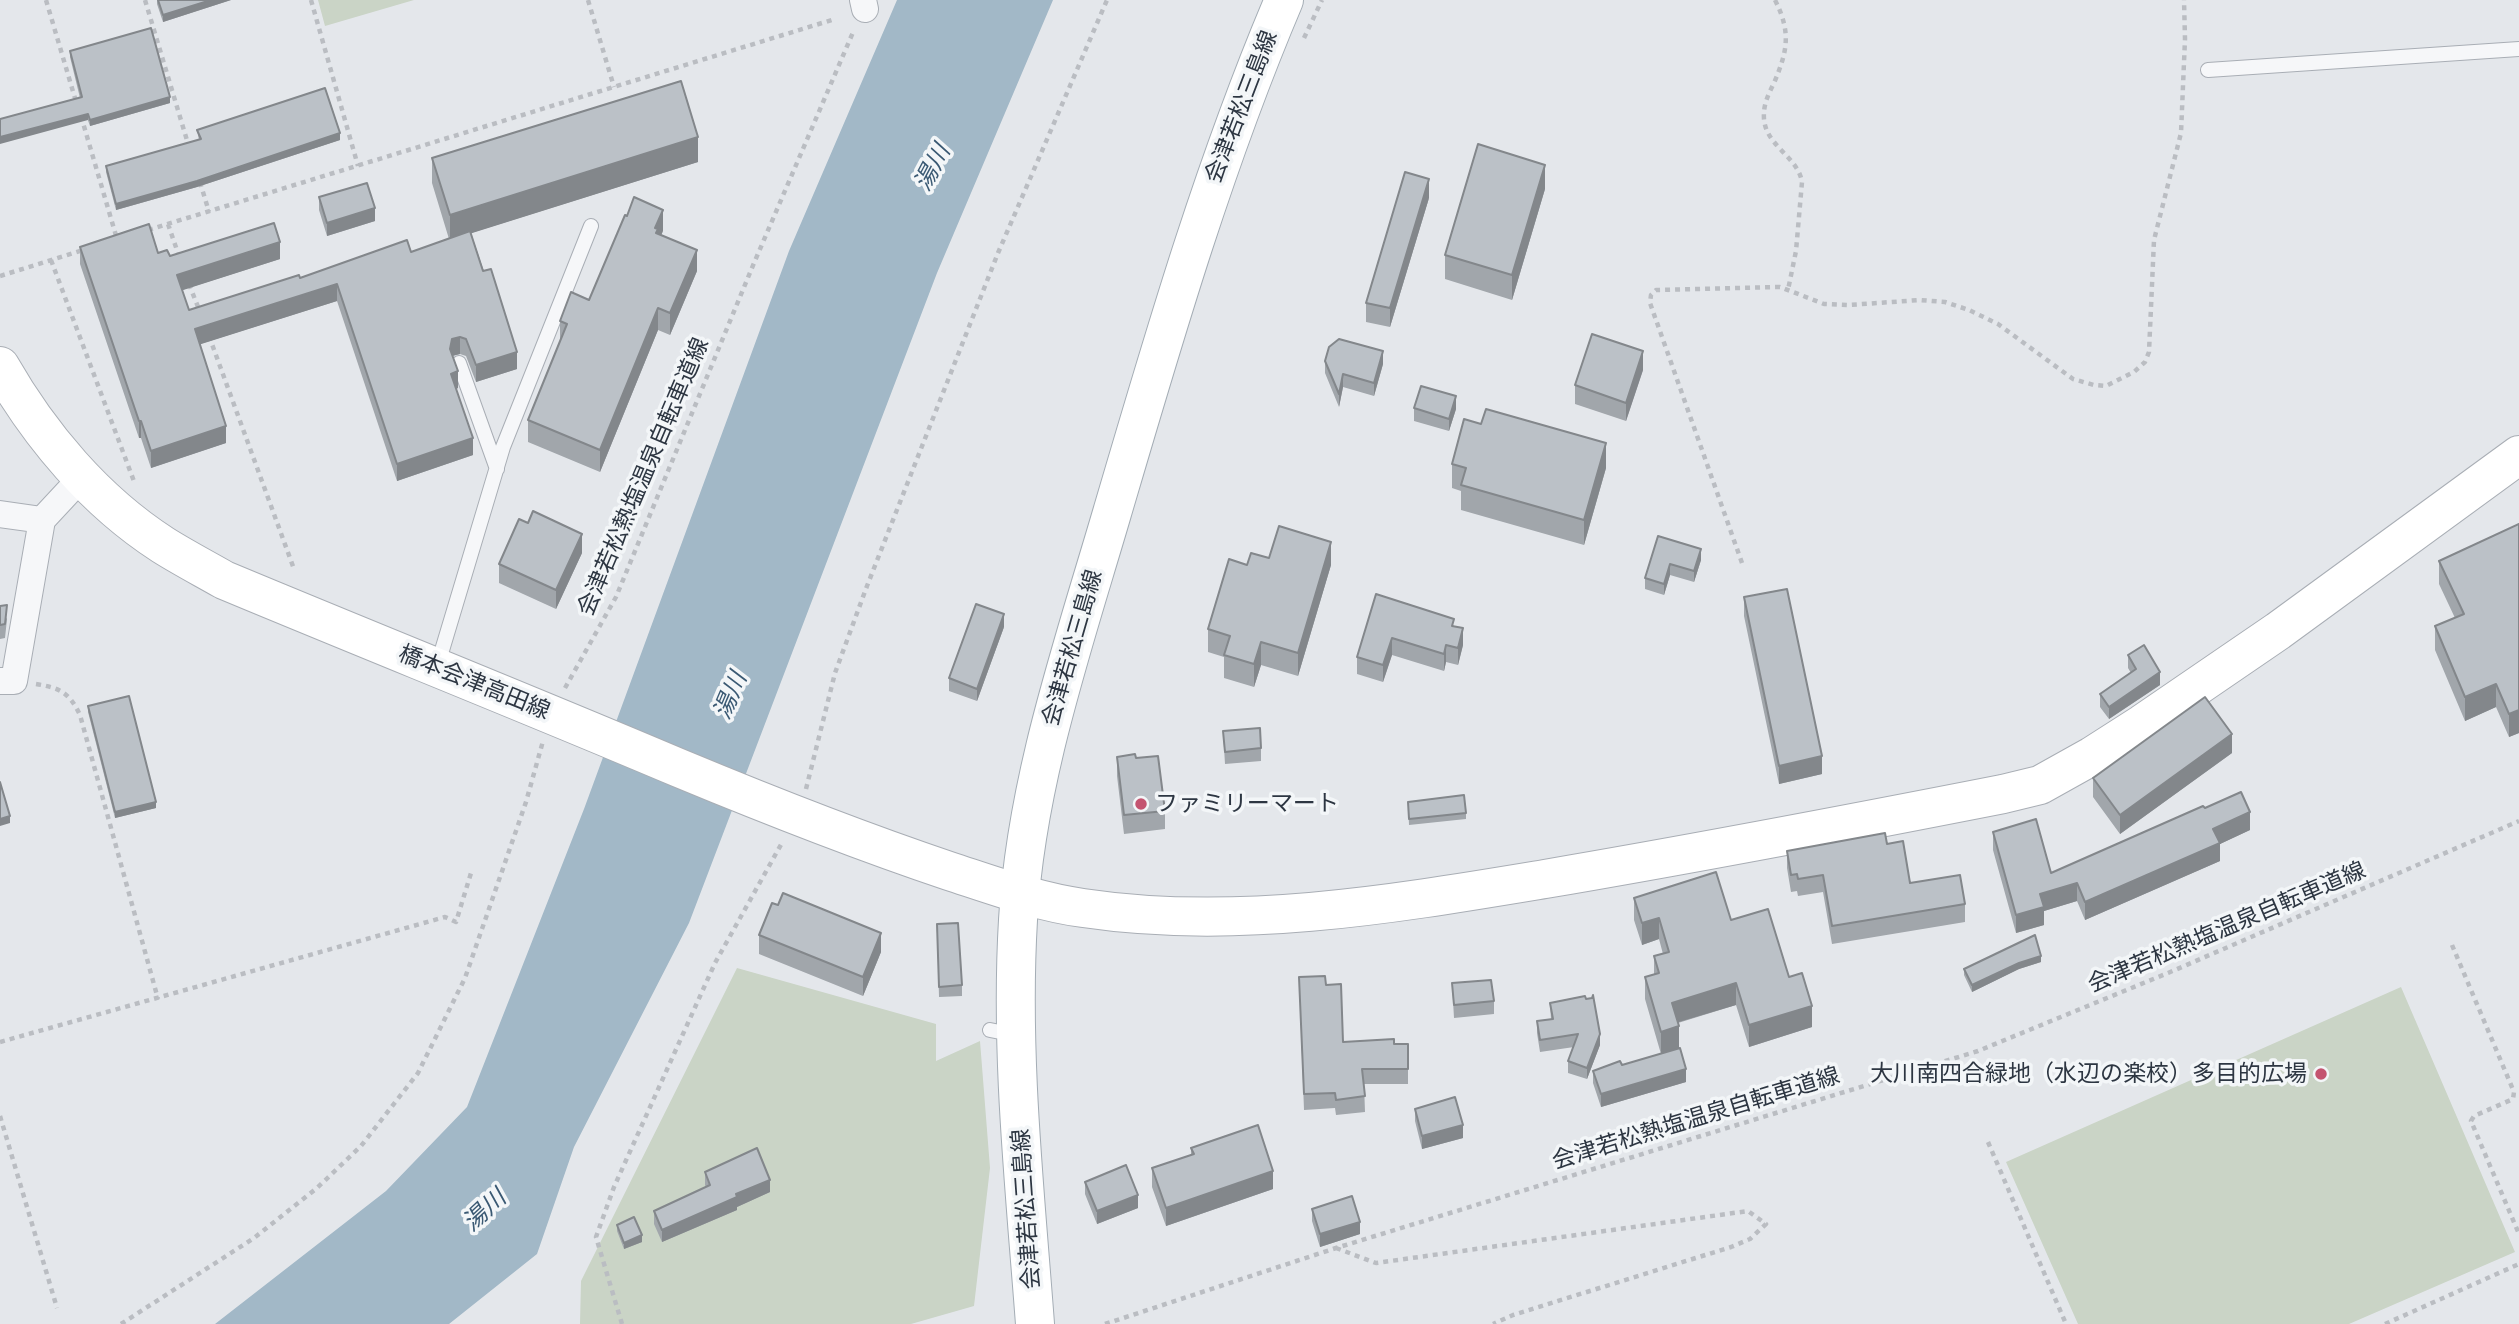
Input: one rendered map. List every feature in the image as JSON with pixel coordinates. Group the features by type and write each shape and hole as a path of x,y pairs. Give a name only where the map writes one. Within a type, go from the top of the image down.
{"main road":[{"name":"会津若松三島線","path":"1035,1324 1003,1032 1017,966 1021,893 1032,811 1051,724 1172,309 1231,131 1284,0"},
{"name":"橋本会津高田線","path":"0,366 41,430 107,502 161,544 224,580 793,815 899,854 1021,893 1079,908 1161,915 1273,915 1369,907 1674,858 2040,785 2092,756 2278,631 2519,456"}],"street":[{"path":"7,681 42,520 82,477"},
{"path":"0,514 42,520"}],"lane":[{"path":"2208,70 2519,49"},
{"path":"437,669 503,447 591,226"},
{"path":"459,363 497,469"}],"path":[{"path":"46,0 117,240"},
{"path":"145,0 193,159"},
{"path":"311,0 358,166"},
{"path":"588,0 614,87"},
{"path":"622,1324 596,1237 614,1187 715,963 793,815 835,673 872,573 998,253 1107,0"},
{"path":"1300,49 1322,0"},
{"path":"1772,8 1775,0"},
{"path":"1775,0 1786,22 1786,47 1764,103 1764,121 1770,139 1801,173 1802,182 1796,251 1788,290"},
{"path":"1742,563 1650,303 1651,295 1657,290 1780,287 1824,304 1920,300 1945,302 1998,324 2073,379 2106,386 2134,372 2145,362 2149,352 2154,240 2181,133 2184,0"},
{"name":"会津若松熱塩温泉自転車道線","path":"121,1324 254,1238 317,1188 361,1146 418,1073 465,978 556,716 616,597 864,4"},
{"path":"142,232 835,19"},
{"path":"197,172 209,212"},
{"path":"168,224 182,262"},
{"path":"104,244 130,236"},
{"path":"0,276 91,248"},
{"path":"51,260 135,484"},
{"path":"186,275 200,314"},
{"path":"205,326 294,569"},
{"path":"7,681 57,687 73,701 80,715 158,999"},
{"name":"会津若松熱塩温泉自転車道線","path":"1105,1324 1336,1248 1978,1051 2168,973 2519,821"},
{"path":"0,1042 445,917 456,922 471,873"},
{"path":"2452,945 2514,1092 2513,1099 2474,1116 2471,1121 2519,1234"},
{"path":"0,1116 57,1308"},
{"path":"1988,1142 2066,1324"},
{"path":"1336,1248 1376,1263 1748,1211 1766,1224 1750,1239 1731,1247 1513,1315 1493,1324"},
{"path":"2385,1324 2519,1264"}],"green space":[{"path":"318,0 414,0 325,26"},
{"path":"737,968 936,1024 936,1061 980,1041 990,1168 974,1306 911,1324 580,1324 581,1281"},
{"name":"大川南四合緑地（水辺の楽校）多目的広場","path":"2401,987 2515,1252 2349,1324 2078,1324 2006,1162"}],"water":[{"name":"湯川","path":"897,0 1053,0 937,273 689,923 574,1147 537,1254 449,1324 215,1324 386,1191 467,1107 584,809 789,251"}],"building":[{"path":"158,0 211,0 163,15"},
{"path":"151,28 170,97 90,120 88,114 0,137 0,119 82,97 70,51"},
{"path":"681,81 698,137 450,215 432,158"},
{"path":"325,88 340,133 197,181 116,204 106,166 201,139 197,130"},
{"path":"1478,144 1545,165 1512,275 1445,255"},
{"path":"1405,172 1429,179 1390,308 1366,303"},
{"path":"367,183 375,208 327,223 319,197"},
{"path":"634,197 663,210 655,228 658,229 656,233 697,250 670,313 658,308 600,450 528,420 567,324 560,321 571,292 589,300"},
{"path":"274,223 280,242 177,275 189,310 299,275 300,278 407,240 411,252 470,231 483,271 491,269 517,352 476,365 466,339 452,339 450,349 458,371 451,374 473,438 397,464 337,284 195,329 226,426 151,451 80,247 149,224 158,253 167,250 170,256"},
{"path":"1592,334 1643,351 1626,403 1575,385"},
{"path":"1339,339 1383,351 1374,383 1343,374 1339,394 1325,361 1329,347"},
{"path":"1421,386 1456,396 1449,419 1414,408"},
{"path":"1486,409 1606,443 1584,520 1461,485 1466,468 1452,464 1464,419 1481,424"},
{"path":"533,511 582,534 556,590 499,564 519,519 528,523"},
{"path":"2519,524 2519,710 2509,714 2496,684 2465,697 2435,626 2464,614 2439,561"},
{"path":"1279,526 1331,542 1298,653 1261,642 1254,664 1224,655 1230,636 1208,629 1229,559 1247,565 1251,553 1269,558"},
{"path":"1658,536 1701,549 1694,571 1670,564 1664,584 1645,578"},
{"path":"1787,589 1822,756 1779,766 1744,597"},
{"path":"1376,594 1454,619 1452,626 1463,628 1458,648 1446,645 1444,654 1392,638 1383,665 1357,657"},
{"path":"976,604 1004,614 977,689 949,678"},
{"path":"7,605 5,624 0,625 0,606"},
{"path":"2144,645 2160,672 2109,707 2100,694 2136,669 2128,655"},
{"path":"129,696 156,802 115,812 88,706"},
{"path":"2205,697 2232,734 2120,815 2093,778"},
{"path":"1260,728 1261,748 1225,752 1223,731"},
{"name":"ファミリーマート","path":"1135,754 1136,758 1158,756 1165,811 1124,815 1117,757"},
{"path":"0,782 10,816 0,819"},
{"path":"2241,792 2250,812 2213,829 2220,843 2085,902 2077,883 2040,894 2044,907 2016,915 1993,832 2036,819 2051,873"},
{"path":"1464,795 1466,813 1409,819 1408,802"},
{"path":"1885,833 1887,844 1903,841 1910,883 1960,875 1965,904 1832,926 1823,875 1798,879 1797,874 1791,875 1787,851"},
{"path":"1716,872 1731,920 1768,909 1789,977 1802,973 1812,1006 1749,1025 1736,983 1672,1003 1679,1026 1661,1032 1645,977 1659,973 1654,956 1669,952 1659,918 1642,923 1634,898"},
{"path":"783,893 881,933 863,977 759,935 772,903 778,905"},
{"path":"958,923 962,985 939,987 937,924"},
{"path":"2035,935 2041,956 1972,985 1964,969"},
{"path":"1325,976 1326,985 1341,984 1343,1042 1394,1039 1394,1044 1408,1044 1408,1069 1362,1069 1365,1096 1336,1100 1335,1093 1304,1094 1299,977"},
{"path":"1491,980 1494,1001 1454,1005 1452,983"},
{"path":"1593,995 1600,1034 1587,1068 1568,1061 1578,1034 1540,1040 1537,1021 1553,1019 1550,1003 1585,996 1586,999 1592,998"},
{"path":"1680,1048 1686,1069 1601,1094 1593,1071 1620,1061 1622,1065"},
{"path":"1455,1097 1463,1125 1422,1136 1415,1109"},
{"path":"1258,1125 1273,1171 1166,1208 1152,1168 1194,1154 1191,1148"},
{"path":"757,1148 770,1180 662,1230 654,1211 710,1185 705,1172"},
{"path":"1126,1165 1138,1195 1097,1211 1085,1182"},
{"path":"1352,1196 1360,1222 1320,1234 1312,1209"},
{"path":"634,1217 642,1235 624,1243 617,1225"}],"place":[{"name":"ファミリーマート","path":"1141,804"},
{"name":"大川南四合緑地（水辺の楽校）多目的広場","path":"2321,1074"}]}
